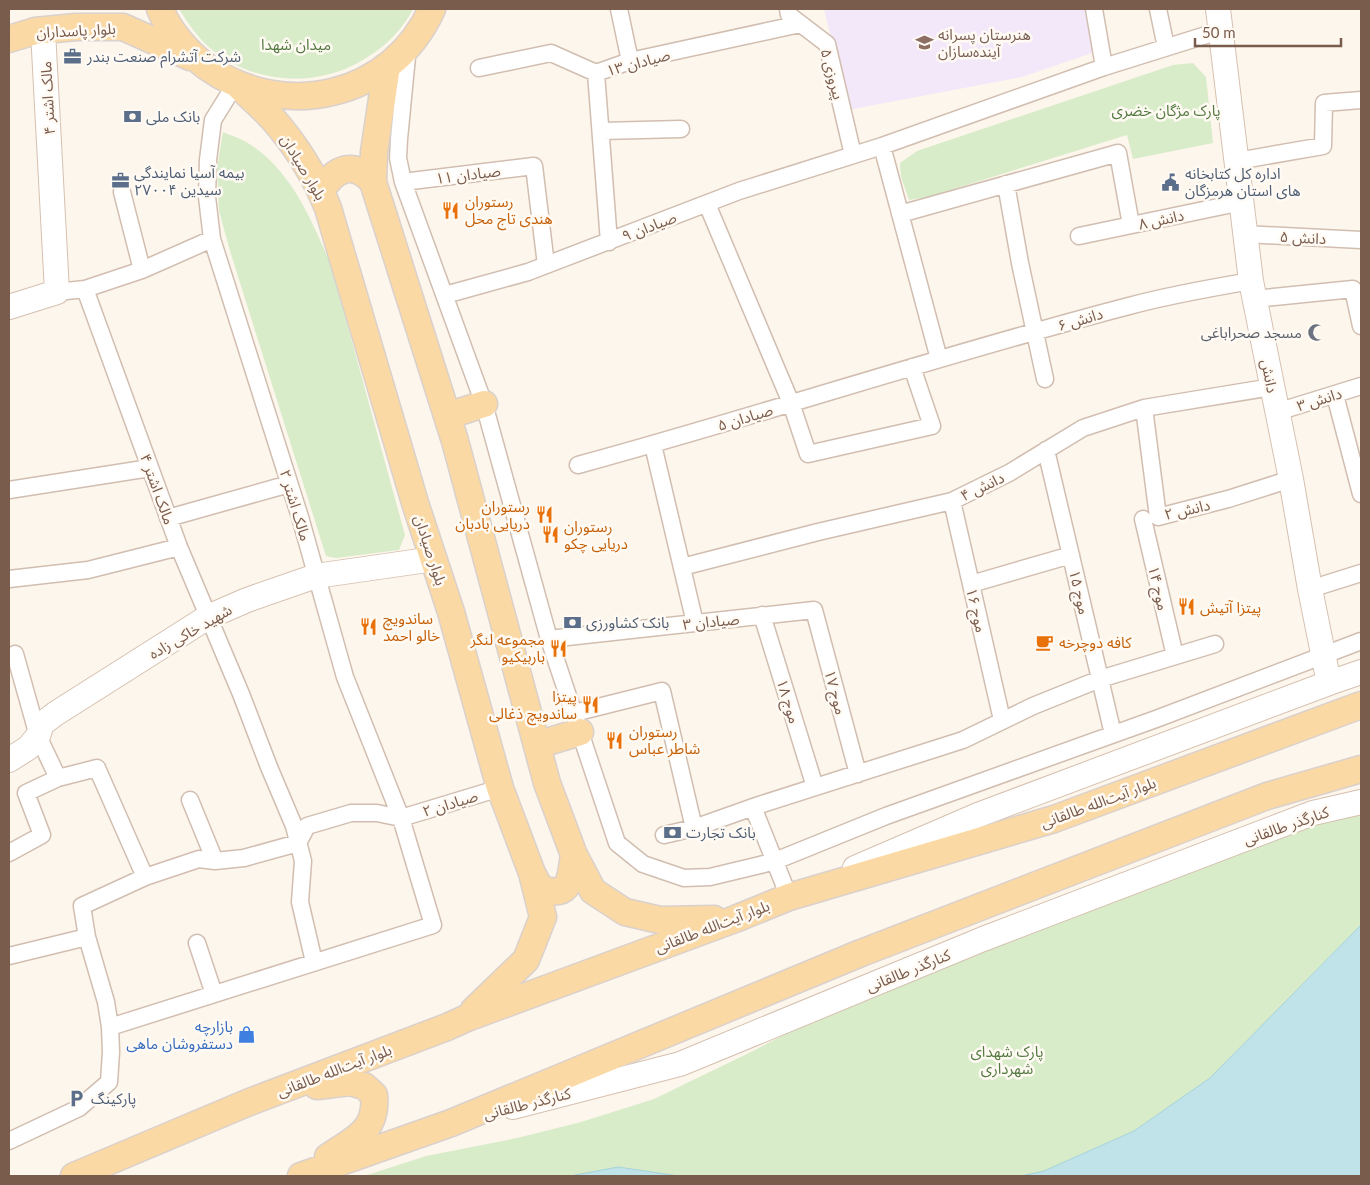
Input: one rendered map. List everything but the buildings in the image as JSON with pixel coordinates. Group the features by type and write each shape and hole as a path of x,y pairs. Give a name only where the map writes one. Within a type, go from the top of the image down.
{"main road":[{"path":"76,27 94,22 105,13 106,9"},
{"path":"160,9 178,39 198,60 222,77 256,92 277,96 306,97 335,92 362,82 387,66 408,46 425,23 432,9"},
{"name":"بلوار پاسداران","path":"9,40 35,31 76,27 124,27 198,60"},
{"path":"387,66 374,152 373,182 447,416 548,783 574,855 594,891 625,912 660,920 735,919"},
{"name":"بلوار صیادان","path":"236,83 272,117 286,135 321,191 335,229 416,506 451,612 500,788 532,873 543,917 526,960 467,1018"},
{"path":"321,191 329,178 340,170 353,169 366,174 373,182"},
{"path":"447,416 484,404"},
{"name":"بلوار آیت‌الله طالقانی","path":"74,1176 247,1103 789,897 1054,819 1361,706"},
{"path":"537,745 577,723"},
{"path":"301,1176 451,1123 861,953 1266,796 1361,769"},
{"path":"532,873 540,888 552,893 564,889 569,882 574,855"},
{"path":"247,1103 320,1085 350,1082 364,1086 374,1095 376,1109 372,1121 360,1135 301,1176"}],"street":[{"path":"619,9 630,61"},
{"name":"پیروزی ۵","path":"788,9 789,16 827,44 853,155"},
{"path":"1094,9 1104,67"},
{"path":"1158,9 1166,47"},
{"name":"صیادان ۹","path":"445,294 546,266 739,191 882,146 1104,67 1166,47 1218,20"},
{"name":"دانش","path":"1218,20 1252,290 1291,479 1329,683"},
{"name":"صیادان ۱۳","path":"479,68 551,53 596,73 630,61 800,24"},
{"name":"مالک اشتر ۴","path":"43,31 57,292"},
{"path":"408,46 398,139 398,158 403,182 484,404 549,639 618,843 643,864 684,878 692,878 710,877 775,860 886,816 1113,734 1361,641"},
{"path":"596,73 609,242"},
{"name":"مالک اشتر ۲","path":"236,83 213,120 208,160 207,197 212,239 300,517 345,677 400,818 433,925 314,962"},
{"path":"1237,161 1323,146 1324,103 1361,100"},
{"path":"601,131 681,129"},
{"path":"882,146 939,359"},
{"path":"900,214 1118,153 1131,225"},
{"name":"صیادان ۱۱","path":"403,182 534,166 546,266"},
{"path":"1006,184 1045,379"},
{"path":"122,192 142,270"},
{"name":"دانش ۸","path":"1079,236 1242,202"},
{"path":"707,204 791,403 808,454 932,426 912,367"},
{"name":"دانش ۵","path":"1246,234 1361,240"},
{"path":"9,307 57,292 85,289 142,270 212,239"},
{"name":"مالک اشتر ۴","path":"85,289 179,547 294,826 303,861 300,902 314,962"},
{"name":"دانش ۶","path":"912,367 1130,305 1252,290 1353,289 1361,326"},
{"name":"صیادان ۵","path":"578,465 653,445 912,367"},
{"name":"دانش ۳","path":"1277,412 1361,386"},
{"name":"دانش ۴","path":"682,567 952,500 1009,473 1084,428 1144,408 1272,387"},
{"path":"1334,395 1361,494"},
{"name":"دانش ۲","path":"1144,408 1158,517 1228,499 1291,479"},
{"path":"653,445 695,623"},
{"name":"موج ۱۵","path":"1046,450 1113,734"},
{"path":"9,490 150,468"},
{"path":"168,518 289,484"},
{"name":"موج ۱۶","path":"952,500 1002,720"},
{"name":"موج ۱۴","path":"1143,519 1176,656"},
{"path":"9,579 88,570 179,547"},
{"path":"971,584 1071,555"},
{"name":"شهید خاکی زاده","path":"9,760 28,748 38,736 42,724 55,714 208,617 247,600 316,576 434,559"},
{"path":"1310,589 1361,572"},
{"name":"صیادان ۳","path":"549,639 814,610"},
{"name":"موج ۱۷","path":"814,610 858,774"},
{"name":"موج ۱۸","path":"762,615 815,787"},
{"path":"664,835 694,828 962,740 1033,706 1100,679 1215,644"},
{"path":"15,654 38,736 58,778"},
{"path":"754,807 789,897 978,815 1361,672"},
{"path":"577,723 662,691 694,828"},
{"path":"9,853 42,835 26,793 58,778 97,768 146,877"},
{"name":"صیادان ۲","path":"400,818 500,788"},
{"path":"190,800 216,861"},
{"name":"کنارگذر طالقانی","path":"451,1123 680,1064 982,939 1313,813 1361,802"},
{"path":"9,1141 80,1108 109,1082 110,1027 106,1002 87,938 82,906 146,877 199,859 216,861 244,858 298,843 307,826 350,813 377,813 400,818"},
{"path":"9,956 87,938"},
{"path":"197,943 214,994"},
{"path":"110,1027 314,962"}],"shaded area":[{"name":"هنرستان پسرانه آینده‌سازان","path":"824,9 1087,9 1095,52 1022,77 848,110"}],"green space":[{"name":"میدان شهدا","path":"179,9 413,9 393,37 366,58 328,75 286,78 266,76 246,70 227,60 201,39"},
{"name":"پارک مژگان خضری","path":"1193,63 1206,77 1213,143 1133,159 1127,135 928,197 909,200 901,177 900,163 917,151 1173,65"},
{"path":"223,132 248,143 278,169 289,183 308,215 331,265 405,535 399,550 336,558 326,556 219,211 217,168"},
{"name":"پارک شهدای شهرداری","path":"1361,811 1361,925 1210,1078 1134,1131 1044,1171 1021,1176 679,1176 618,1167 570,1176 364,1176 426,1156 517,1138 581,1122 654,1099 753,1051 853,999 1273,838"}],"water":[{"path":"1361,925 1361,1176 1021,1176 1044,1171 1134,1131 1210,1078"},
{"path":"618,1167 679,1176 570,1176"}],"place":[{"name":"هنرستان پسرانه آینده‌سازان","path":"924,43"},
{"name":"شرکت آتشرام صنعت بندر","path":"73,56"},
{"name":"بانک ملی","path":"132,116"},
{"name":"بیمه آسیا نمایندگی سیدین ۲۷۰۰۴","path":"120,181"},
{"name":"اداره کل کتابخانه های استان هرمزگان","path":"1171,182"},
{"name":"رستوران هندی تاج محل","path":"451,210"},
{"name":"مسجد صحراباغی","path":"1316,332"},
{"name":"رستوران دریایی بادبان","path":"544,515"},
{"name":"رستوران دریایی چکو","path":"550,535"},
{"name":"پیتزا آتیش","path":"1186,607"},
{"name":"بانک کشاورزی","path":"572,622"},
{"name":"ساندویچ خالو احمد","path":"369,627"},
{"name":"کافه دوچرخه","path":"1045,642"},
{"name":"مجموعه لنگر باربیکیو","path":"559,648"},
{"name":"پیتزا ساندویچ ذغالی","path":"591,705"},
{"name":"رستوران شاطر عباس","path":"615,740"},
{"name":"بانک تجارت","path":"672,832"},
{"name":"بازارچه دستفروشان ماهی","path":"247,1035"},
{"name":"پارکینگ","path":"77,1098"}]}
